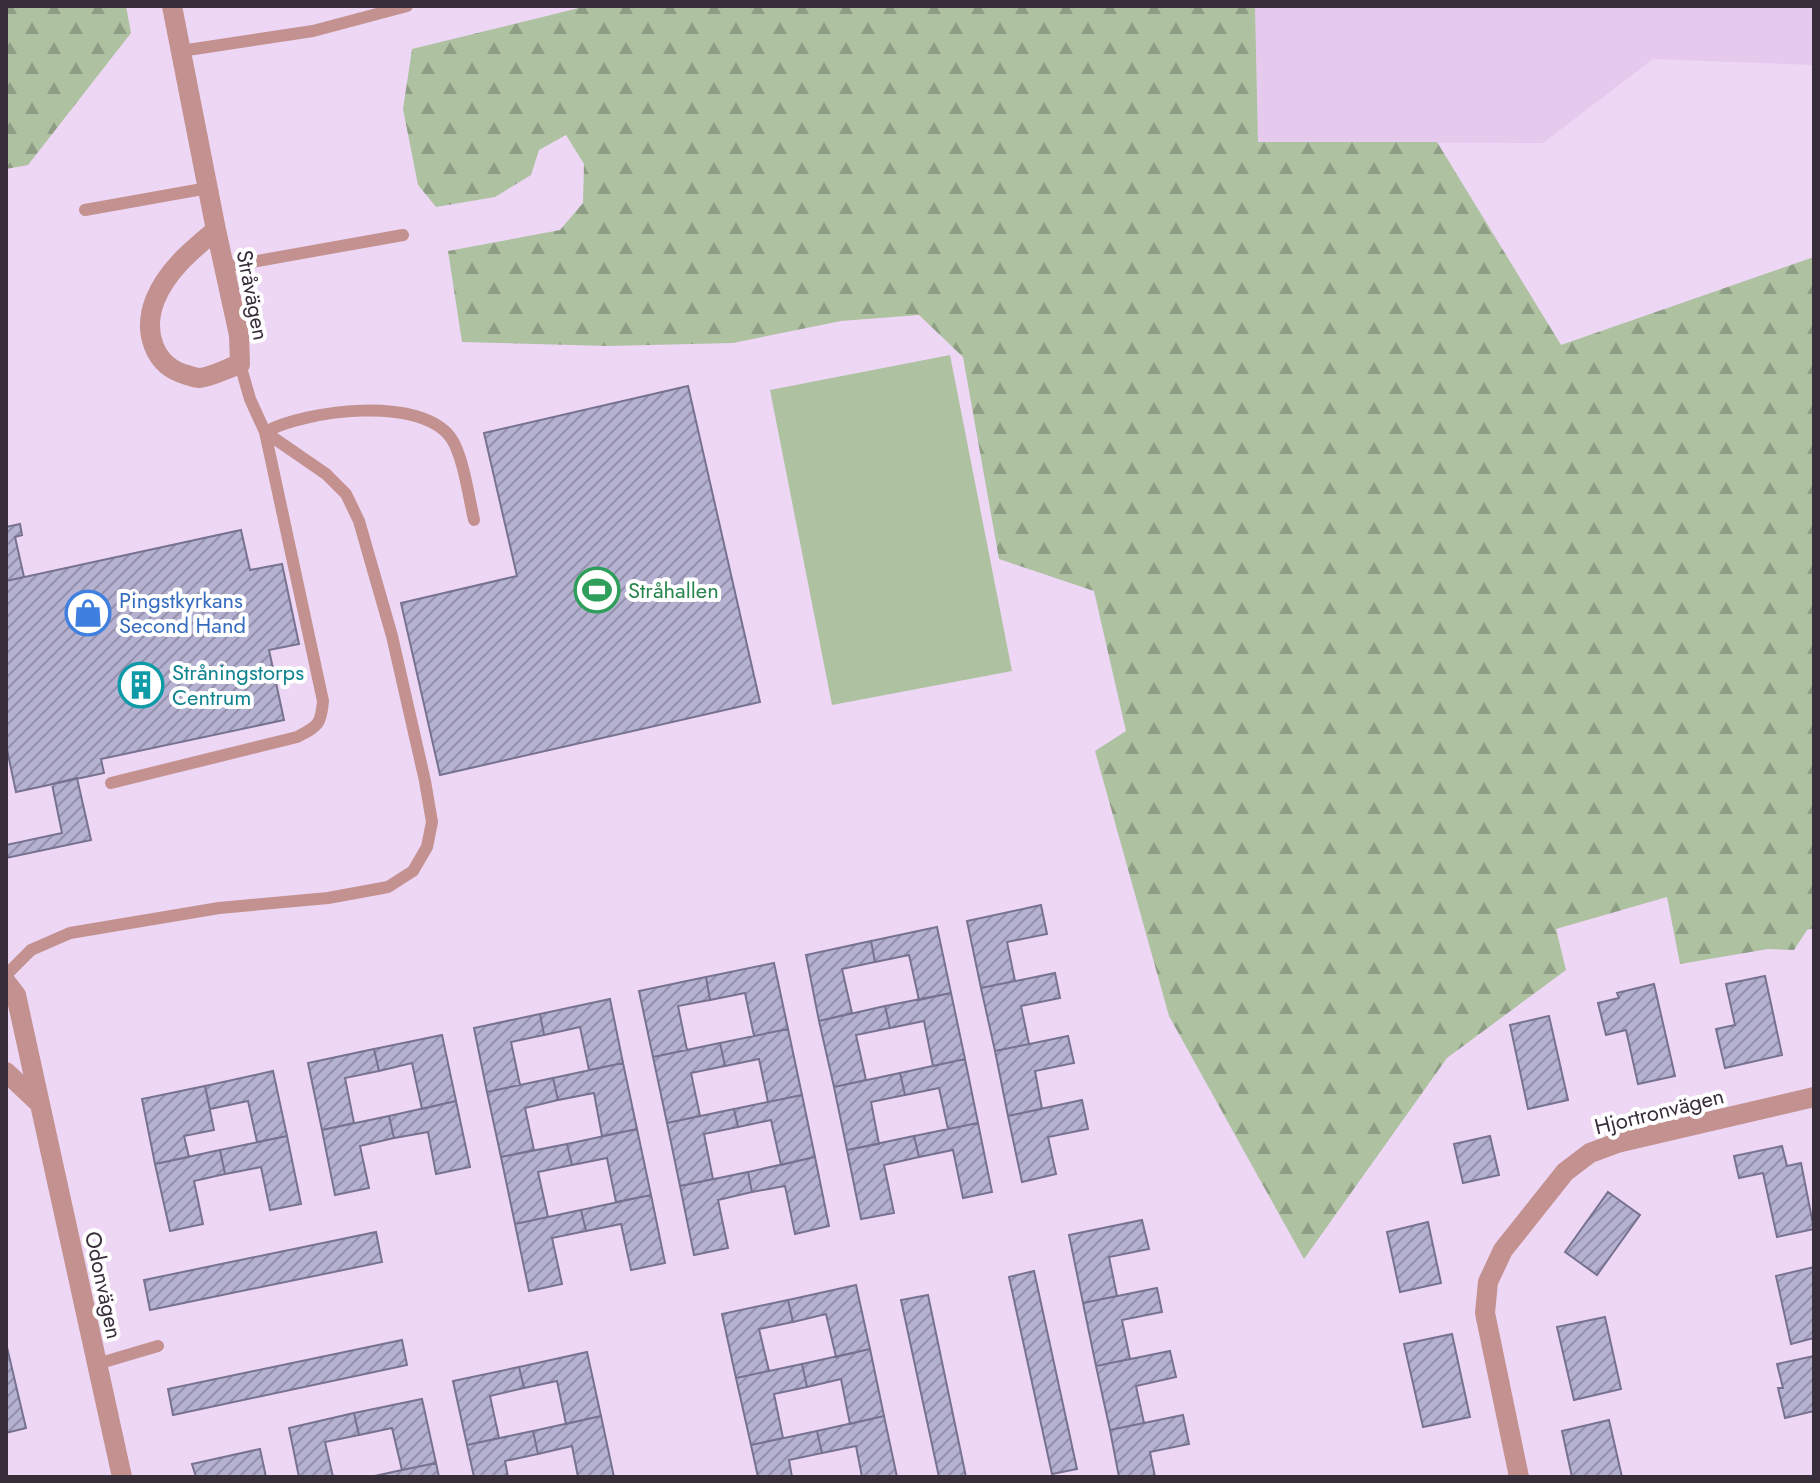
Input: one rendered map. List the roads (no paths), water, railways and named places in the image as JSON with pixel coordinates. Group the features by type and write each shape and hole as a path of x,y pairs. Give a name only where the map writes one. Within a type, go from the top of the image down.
{"street":[{"name":"Stråvägen","path":"172,6 239,335 240,364 198,378 176,372 163,363 150,336 150,319 155,299 182,259 216,230"},
{"name":"Odonvägen","path":"6,982 16,995 122,1477"},
{"path":"6,1072 40,1104"},
{"name":"Hjortronvägen","path":"1519,1477 1485,1313 1488,1282 1503,1250 1565,1172 1590,1153 1617,1143 1814,1097"}],"lane":[{"path":"181,51 313,31 407,6"},
{"path":"85,210 208,188"},
{"path":"224,267 403,235"},
{"path":"111,783 297,737 316,727 322,715 323,701 265,432 250,399 240,364"},
{"path":"265,432 302,417 359,412 404,412 432,421 453,441 474,520"},
{"path":"6,975 31,950 70,933 219,908 328,898 388,887 413,871 427,847 432,822 425,781 392,636 359,521 346,494 326,474 265,432"},
{"path":"97,1364 158,1346"}],"place":[{"name":"Stråhallen","path":"597,590"},
{"name":"Pingstkyrkans Second Hand","path":"88,613"},
{"name":"Stråningstorps Centrum","path":"141,685"}]}
